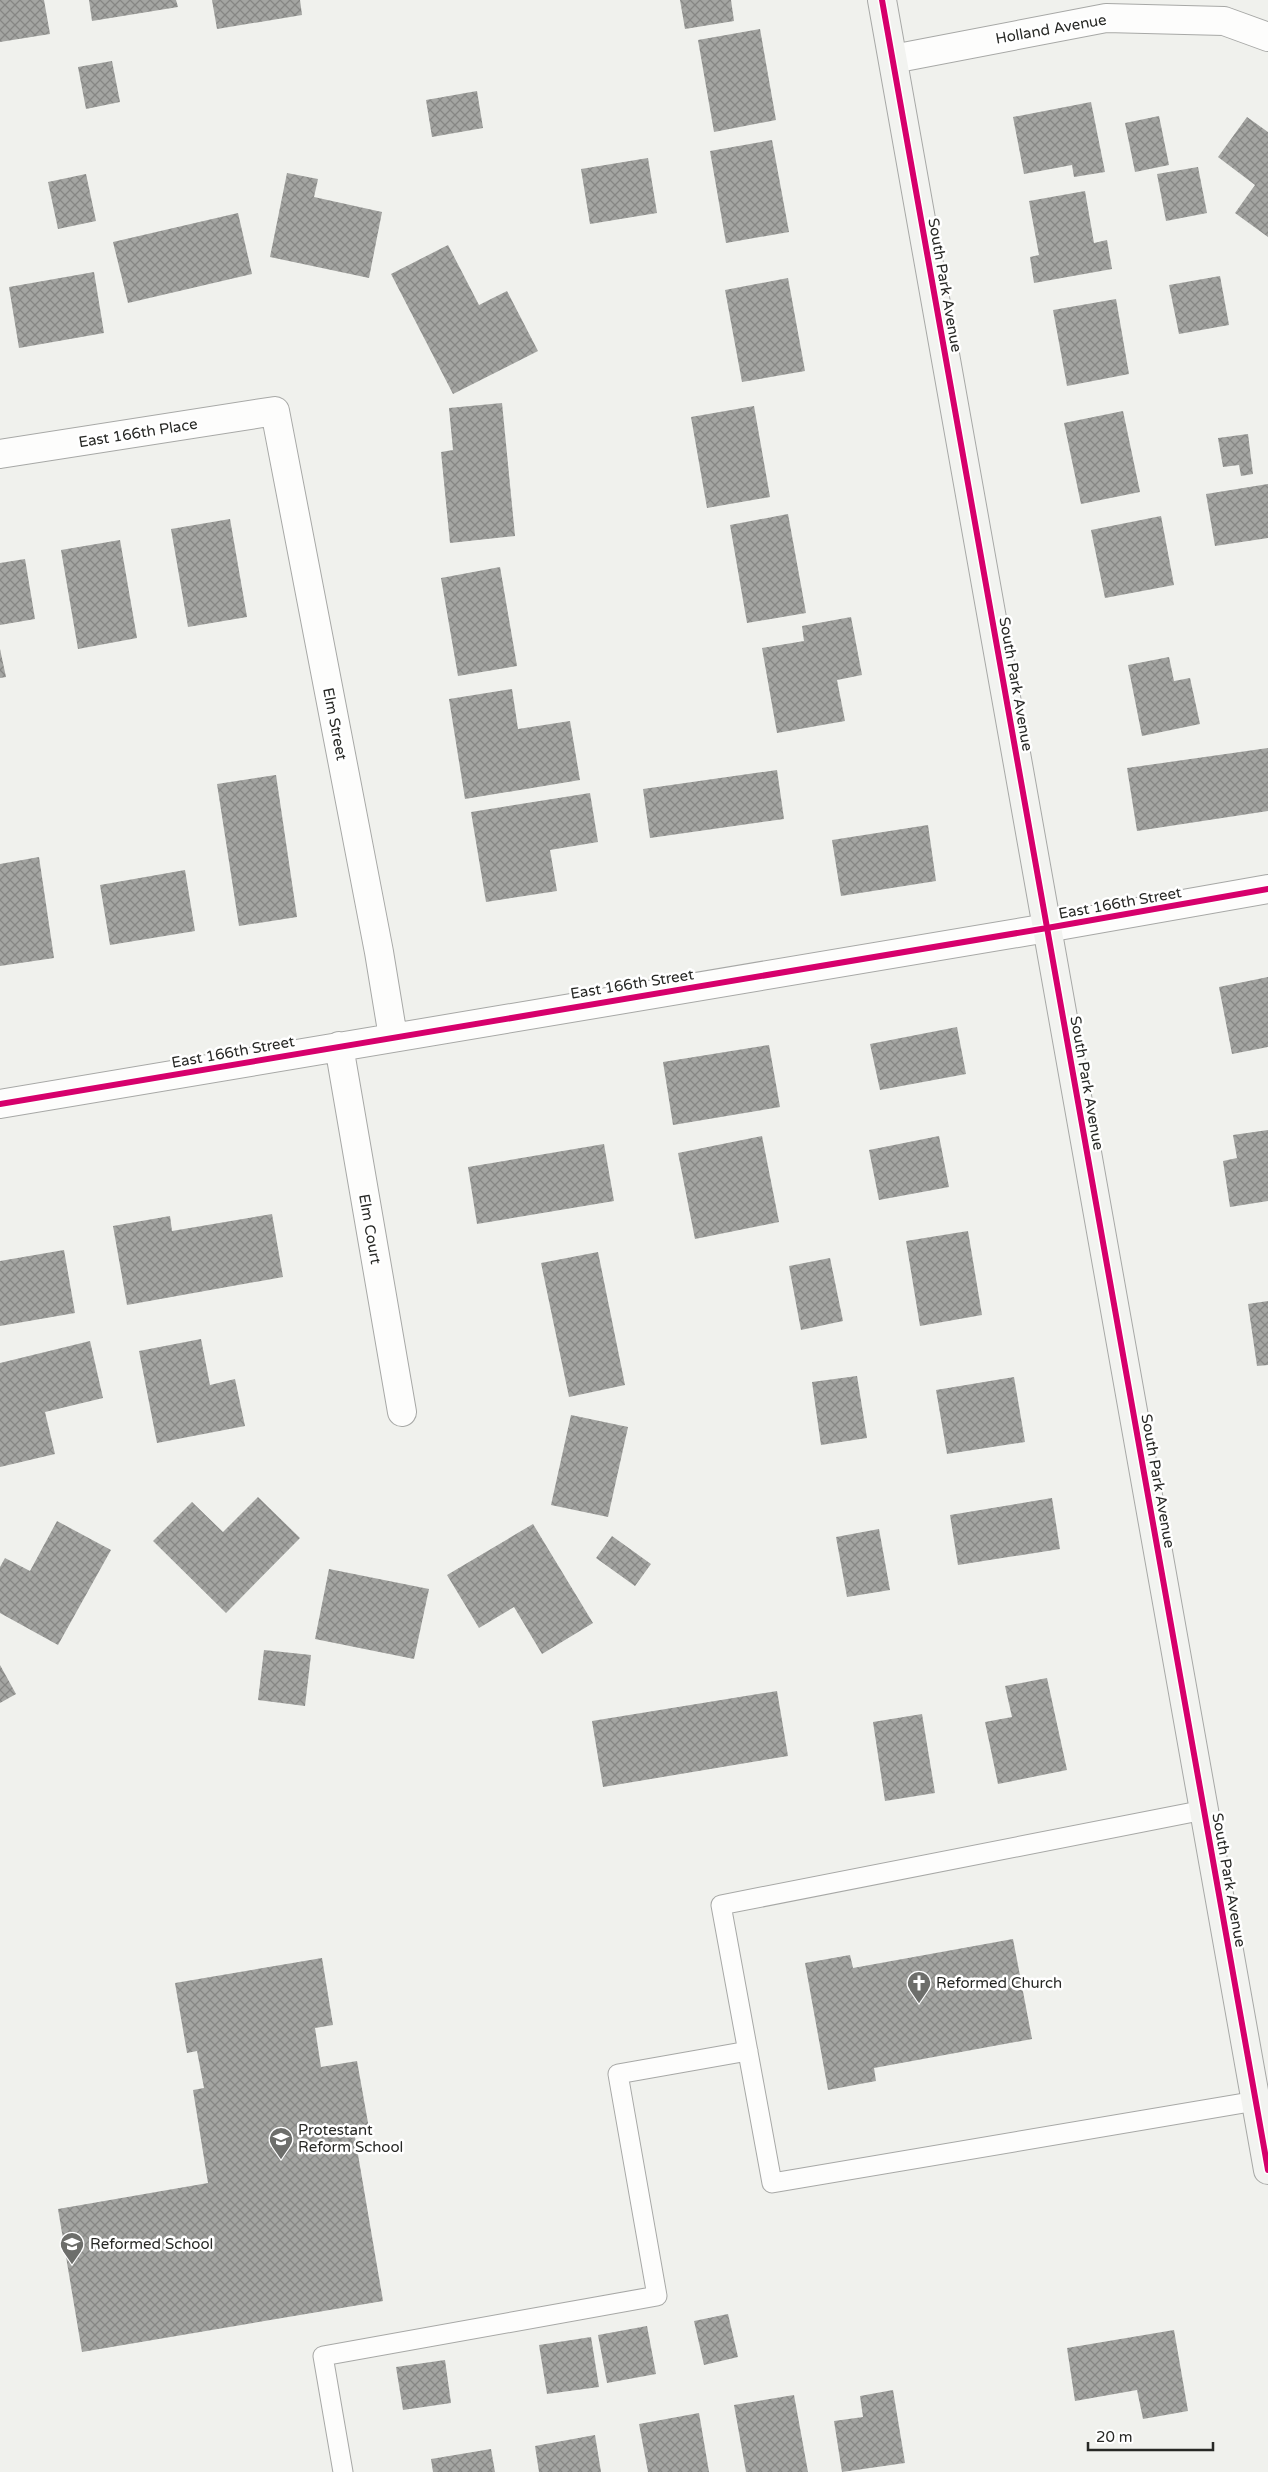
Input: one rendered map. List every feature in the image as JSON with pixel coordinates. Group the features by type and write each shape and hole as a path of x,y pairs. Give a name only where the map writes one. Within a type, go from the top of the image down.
{"street":[{"name":"South Park Avenue","path":"882,0 1268,2170"},
{"name":"Holland Avenue","path":"892,59 1106,18 1224,21 1268,37"},
{"name":"East 166th Place","path":"0,454 275,411"},
{"name":"Elm Street","path":"275,411 377,943 393,1037"},
{"name":"East 166th Street","path":"0,1104 1047,928 1268,889"},
{"name":"Elm Court","path":"339,1046 402,1412"}],"lane":[{"path":"1204,1810 721,1905 772,2183 1256,2101"},
{"path":"343,2472 322,2356 657,2296 618,2074 748,2051"}],"building":[{"path":"0,0 44,0 50,34 0,42"},
{"path":"89,0 176,0 178,7 92,21"},
{"path":"212,0 300,0 302,15 217,29"},
{"path":"680,0 731,0 734,21 685,29"},
{"path":"760,29 776,120 714,132 698,40"},
{"path":"112,61 120,102 86,109 78,67"},
{"path":"477,91 483,128 432,137 426,100"},
{"path":"1091,102 1105,172 1074,177 1072,165 1024,174 1013,117"},
{"path":"1159,116 1169,165 1135,172 1125,123"},
{"path":"1247,117 1268,132 1268,237 1235,213 1255,185 1218,157"},
{"path":"772,140 789,232 726,243 710,151"},
{"path":"648,158 657,213 590,224 581,169"},
{"path":"1198,167 1207,213 1166,221 1157,174"},
{"path":"287,173 318,179 314,197 382,212 369,278 270,257"},
{"path":"86,174 96,221 58,229 48,182"},
{"path":"1085,191 1094,243 1107,240 1112,269 1034,283 1030,257 1039,255 1029,201"},
{"path":"238,213 252,274 128,303 113,242"},
{"path":"448,245 479,305 507,291 538,351 453,394 391,274"},
{"path":"94,272 104,333 19,348 9,287"},
{"path":"1220,276 1229,325 1179,334 1169,285"},
{"path":"788,278 805,371 742,382 725,290"},
{"path":"1116,299 1129,374 1067,386 1053,310"},
{"path":"502,403 515,536 450,543 441,452 453,450 449,408"},
{"path":"754,406 770,497 707,508 691,417"},
{"path":"1123,411 1140,492 1081,504 1064,423"},
{"path":"1248,434 1253,474 1241,476 1239,465 1223,467 1218,438"},
{"path":"1268,484 1268,538 1215,546 1206,494"},
{"path":"788,514 806,613 747,623 730,525"},
{"path":"1161,516 1174,585 1105,598 1091,530"},
{"path":"230,519 247,617 188,627 171,529"},
{"path":"120,540 137,638 78,649 61,550"},
{"path":"25,559 35,619 0,625 0,563"},
{"path":"500,567 517,666 458,676 441,578"},
{"path":"851,617 862,675 837,680 845,721 777,733 762,648 804,641 802,626"},
{"path":"0,649 6,677 0,678"},
{"path":"1169,657 1174,681 1190,678 1200,724 1142,736 1128,665"},
{"path":"512,689 518,729 570,721 580,780 465,799 449,699"},
{"path":"1268,748 1268,811 1137,831 1127,768"},
{"path":"777,770 784,819 650,838 643,789"},
{"path":"276,775 297,917 239,926 217,784"},
{"path":"590,793 598,842 550,850 557,891 486,902 471,812"},
{"path":"928,825 936,881 841,896 832,840"},
{"path":"39,857 54,958 0,966 0,864"},
{"path":"185,870 195,931 110,945 100,885"},
{"path":"1268,977 1268,1047 1232,1054 1219,987"},
{"path":"957,1027 966,1074 880,1090 870,1044"},
{"path":"769,1045 780,1107 673,1125 663,1062"},
{"path":"1268,1130 1268,1201 1230,1207 1223,1161 1237,1158 1233,1135"},
{"path":"762,1136 779,1222 695,1239 678,1153"},
{"path":"939,1136 949,1187 879,1200 869,1150"},
{"path":"604,1144 614,1201 477,1224 468,1167"},
{"path":"272,1214 283,1277 127,1305 113,1226 170,1216 172,1231"},
{"path":"968,1231 982,1315 920,1326 906,1241"},
{"path":"64,1250 75,1313 0,1326 0,1261"},
{"path":"598,1252 625,1385 569,1397 541,1263"},
{"path":"830,1258 843,1321 801,1330 789,1266"},
{"path":"1268,1301 1268,1365 1257,1366 1248,1304"},
{"path":"201,1339 210,1385 235,1379 245,1426 157,1443 139,1351"},
{"path":"90,1341 103,1398 45,1412 55,1454 0,1467 0,1363"},
{"path":"857,1376 867,1438 821,1445 812,1382"},
{"path":"1014,1377 1025,1442 947,1454 936,1390"},
{"path":"571,1415 628,1427 608,1517 551,1505"},
{"path":"258,1497 300,1538 226,1613 153,1541 192,1502 223,1532"},
{"path":"1052,1498 1060,1549 958,1565 950,1515"},
{"path":"57,1521 111,1550 58,1645 0,1613 0,1567 5,1558 30,1571"},
{"path":"533,1524 593,1623 542,1654 514,1607 479,1628 447,1575"},
{"path":"879,1529 890,1590 847,1597 836,1537"},
{"path":"612,1536 651,1564 635,1586 596,1558"},
{"path":"329,1569 429,1589 414,1659 315,1639"},
{"path":"264,1650 311,1655 305,1706 258,1700"},
{"path":"0,1665 16,1694 0,1703"},
{"path":"1047,1678 1067,1770 998,1784 985,1722 1012,1717 1005,1686"},
{"path":"777,1691 788,1756 603,1787 592,1721"},
{"path":"922,1714 935,1793 885,1801 873,1722"},
{"name":"Reformed Church","path":"1013,1939 1032,2039 874,2068 876,2081 828,2090 805,1963 850,1955 853,1968"},
{"name":"Protestant Reform School","path":"322,1958 333,2025 315,2028 321,2067 357,2061 370,2134 355,2137 383,2301 82,2352 58,2209 208,2183 193,2090 204,2088 197,2051 187,2053 175,1983"},
{"path":"728,2314 738,2357 704,2365 694,2321"},
{"path":"647,2326 656,2374 607,2383 598,2335"},
{"path":"1174,2330 1188,2411 1143,2419 1137,2390 1075,2401 1067,2348"},
{"path":"591,2337 599,2387 547,2394 539,2345"},
{"path":"445,2360 451,2403 403,2410 396,2367"},
{"path":"893,2390 905,2463 842,2472 834,2421 863,2417 860,2396"},
{"path":"794,2395 808,2472 746,2472 734,2405"},
{"path":"699,2413 709,2472 648,2472 639,2424"},
{"path":"595,2435 601,2472 539,2472 535,2446"},
{"path":"491,2449 495,2472 433,2472 431,2459"}],"cycle path":[{"path":"882,0 1268,2170"},
{"path":"0,1104 1047,928 1268,889"}],"place":[{"name":"Reformed Church","path":"919,2004"},
{"name":"Protestant Reform School","path":"281,2160"},
{"name":"Reformed School","path":"72,2265"}]}
